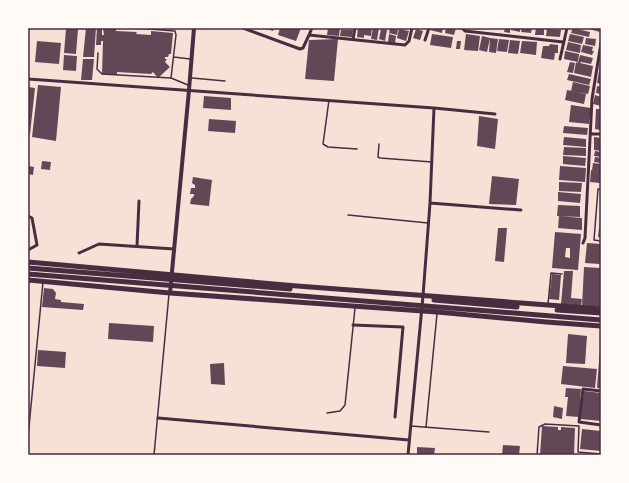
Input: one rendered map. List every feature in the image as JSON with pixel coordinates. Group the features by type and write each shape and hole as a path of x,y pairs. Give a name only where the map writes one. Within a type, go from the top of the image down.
{"main road":[{"path":"28,262 423,296 601,309"},
{"path":"28,268 601,313"},
{"path":"28,274 601,320"},
{"path":"28,280 170,293 258,298 601,326"}],"street":[{"path":"170,293 190,88 194,28"},
{"path":"243,28 300,49 303,48 312,28"},
{"path":"353,39 355,28"},
{"path":"309,35 405,45 409,42 412,28"},
{"path":"425,40 429,28"},
{"path":"462,28 464,31 492,35 563,42"},
{"path":"560,59 567,28"},
{"path":"583,243 585,238 592,99 601,43"},
{"path":"28,79 190,88 495,114"},
{"path":"408,455 430,203 434,108"},
{"path":"591,134 601,134"},
{"path":"137,246 139,200"},
{"path":"430,203 521,210"},
{"path":"28,216 32,218 37,245 28,250"},
{"path":"79,253 100,244 174,249"},
{"path":"353,325 404,328 395,417"},
{"path":"601,391 583,388 579,422 601,425"},
{"path":"158,418 409,440"}],"lane":[{"path":"136,28 175,31 176,35 171,78"},
{"path":"98,53 97,69 102,74 171,78 190,88"},
{"path":"174,57 192,60"},
{"path":"190,78 226,81"},
{"path":"329,100 324,144 328,147 357,149"},
{"path":"379,144 378,157 380,158 432,162"},
{"path":"601,189 598,189 594,240 601,241"},
{"path":"348,215 428,223"},
{"path":"548,306 551,273 562,274"},
{"path":"28,437 43,281"},
{"path":"154,455 170,293"},
{"path":"327,413 340,411 345,405 355,306"},
{"path":"426,427 437,312"},
{"path":"537,455 539,427 545,424 579,426 578,452 601,454"},
{"path":"410,426 489,432"}],"building":[{"path":"86,28 96,28 94,57 83,57"},
{"path":"97,28 102,28 102,35 104,35 103,28 116,28 116,31 137,32 136,34 151,35 151,31 173,33 171,54 169,54 168,57 165,57 165,59 167,59 165,62 170,67 158,78 153,72 151,74 117,72 117,74 102,74 103,41 101,41 101,45 96,45"},
{"path":"264,28 274,28 273,31"},
{"path":"280,28 301,28 296,41 278,35"},
{"path":"328,28 340,28 339,36 327,35"},
{"path":"358,28 372,28 371,36 364,35 364,38 357,37"},
{"path":"373,28 379,28 377,40 371,39"},
{"path":"390,28 398,30 397,35 389,33"},
{"path":"430,28 443,28 442,33 430,30"},
{"path":"446,28 456,28 454,35 445,33"},
{"path":"505,28 510,28 510,33 504,32"},
{"path":"511,28 520,28 520,32 511,30"},
{"path":"522,28 532,28 531,33 521,32"},
{"path":"536,28 544,28 544,35 535,35"},
{"path":"573,28 590,32 589,37 571,33"},
{"path":"585,28 601,28 600,32"},
{"path":"66,29 78,29 76,54 64,53"},
{"path":"381,29 387,30 385,41 379,39"},
{"path":"399,29 409,31 406,41 397,38"},
{"path":"416,29 423,31 420,40 413,38"},
{"path":"547,29 561,30 560,37 546,36"},
{"path":"341,30 353,30 352,37 340,36"},
{"path":"389,34 396,36 395,43 388,42"},
{"path":"432,34 453,37 451,48 430,45"},
{"path":"466,34 480,36 478,51 464,50"},
{"path":"570,34 584,37 582,44 568,41"},
{"path":"482,36 490,38 487,52 479,50"},
{"path":"490,38 498,39 496,53 489,52"},
{"path":"586,38 596,39 595,46 585,44"},
{"path":"338,39 334,81 305,79 309,40"},
{"path":"499,39 509,40 507,52 497,51"},
{"path":"510,40 520,41 518,54 508,53"},
{"path":"37,41 61,43 59,64 35,62"},
{"path":"457,41 461,41 460,49 456,49"},
{"path":"522,41 537,42 536,55 520,53"},
{"path":"568,42 581,45 580,53 566,50"},
{"path":"550,44 558,45 558,53 555,53 554,60 541,58 543,46 549,46"},
{"path":"583,45 593,47 592,51 594,51 592,55 581,52"},
{"path":"565,51 579,54 578,62 564,59"},
{"path":"64,55 77,56 76,71 63,70"},
{"path":"580,55 593,58 591,64 580,63 593,66 591,77 574,73 576,62 578,63"},
{"path":"83,59 94,59 92,80 81,80"},
{"path":"570,62 575,63 573,73 567,72"},
{"path":"600,65 601,66 601,84 597,83"},
{"path":"569,74 591,79 589,85 567,80"},
{"path":"573,82 590,86 588,94 571,91"},
{"path":"38,85 61,87 56,141 32,137"},
{"path":"597,86 601,87 601,94 596,93"},
{"path":"28,87 35,88 30,134 28,134"},
{"path":"567,90 586,94 584,104 565,100"},
{"path":"595,95 601,97 601,106 593,104"},
{"path":"204,96 231,98 231,110 203,108"},
{"path":"571,105 591,108 589,124 569,122"},
{"path":"596,109 601,109 600,130 595,129"},
{"path":"479,116 498,119 495,149 477,146"},
{"path":"209,119 236,121 235,133 208,131"},
{"path":"564,126 588,128 587,135 563,133"},
{"path":"564,137 586,139 586,147 563,145"},
{"path":"594,137 601,138 601,151 594,150"},
{"path":"564,147 586,148 586,156 563,155"},
{"path":"595,151 601,152 601,157 594,156"},
{"path":"563,156 586,158 585,166 563,164"},
{"path":"595,157 601,158 601,163 594,162"},
{"path":"42,161 51,162 50,170 41,169"},
{"path":"593,163 601,164 601,171 592,170"},
{"path":"28,166 34,167 33,175 28,174"},
{"path":"560,166 586,168 585,182 559,180"},
{"path":"591,170 601,171 601,183 590,182"},
{"path":"492,176 519,179 516,205 489,204"},
{"path":"193,177 212,180 209,206 190,204 191,199 194,196 194,194 190,194 191,188 195,188 195,185 192,183"},
{"path":"559,182 582,183 581,192 559,191"},
{"path":"558,192 581,194 580,203 558,201"},
{"path":"558,205 580,206 580,217 557,216"},
{"path":"559,216 582,218 582,230 558,228"},
{"path":"601,220 601,238 598,237"},
{"path":"498,228 507,228 504,262 495,261"},
{"path":"555,232 581,234 578,270 552,268","holes":["566,248 570,248 570,258 565,257"]},
{"path":"587,243 601,244 600,264 585,263"},
{"path":"584,267 601,268 601,307 582,306"},
{"path":"564,271 573,271 571,298 582,299 581,306 561,304"},
{"path":"552,274 561,275 559,300 549,299"},
{"path":"44,288 53,289 56,293 55,299 61,300 61,302 84,304 83,310 42,307"},
{"path":"109,323 154,326 153,342 108,339"},
{"path":"568,334 587,336 585,364 566,363"},
{"path":"600,348 601,388 597,388"},
{"path":"38,350 66,352 65,368 37,366"},
{"path":"224,363 225,385 211,384 210,364"},
{"path":"563,366 597,369 595,388 561,384"},
{"path":"566,388 581,389 579,417 566,416 568,397 565,397"},
{"path":"584,391 601,393 601,421 580,419"},
{"path":"554,406 563,408 562,419 553,417"},
{"path":"542,426 558,427 558,430 561,430 561,427 575,428 574,455 540,455"},
{"path":"582,429 601,431 601,451 580,449"},
{"path":"503,445 520,446 519,455 502,455"},
{"path":"417,447 435,448 434,455 417,455"}]}
